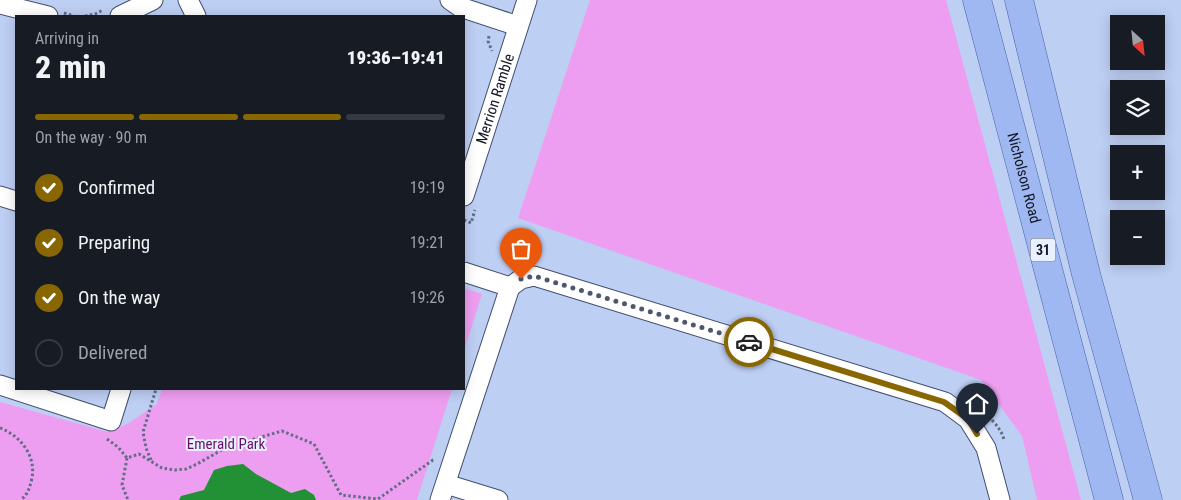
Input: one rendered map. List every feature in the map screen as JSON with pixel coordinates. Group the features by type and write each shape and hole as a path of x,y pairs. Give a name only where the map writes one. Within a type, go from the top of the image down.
{"main road":[{"name":"Nicholson Road","path":"978,0 1109,500"},
{"name":"31","path":"1018,0 1086,274 1148,500"}],"street":[{"path":"122,15 153,0"},
{"path":"188,0 196,15"},
{"path":"450,0 460,7 518,26"},
{"name":"Merrion Ramble","path":"465,193 527,0"},
{"path":"0,4 44,15"},
{"path":"0,196 15,201"},
{"path":"465,272 510,287"},
{"path":"498,500 443,492 510,287 521,279 534,276 944,402 968,419 986,448 1000,500"},
{"path":"0,385 108,429 121,390"}],"path":[{"path":"151,461 143,432 156,390"},
{"path":"0,428 14,435 27,450 33,465 30,485 24,498 21,500"},
{"path":"108,429 127,458 122,485 128,500"},
{"path":"127,458 139,454 162,468 175,470 197,464 227,447 282,431 314,444 341,494 378,499 433,460 441,461"}],"green space":[{"path":"590,0 946,0 1081,500 1037,500 1022,436 981,380 518,218"},
{"path":"465,288 482,294 465,348"},
{"name":"Emerald Park","path":"162,390 452,390 417,500 0,500 0,402 108,432 129,423 157,404"}],"shaded area":[{"path":"243,464 256,474 291,493 305,489 314,495 316,500 179,500 181,496 204,490 214,470"}],"way so far":[{"path":"521,279 534,276 749,342"}],"route":[{"path":"749,342 944,402 968,419 977,434"}]}
